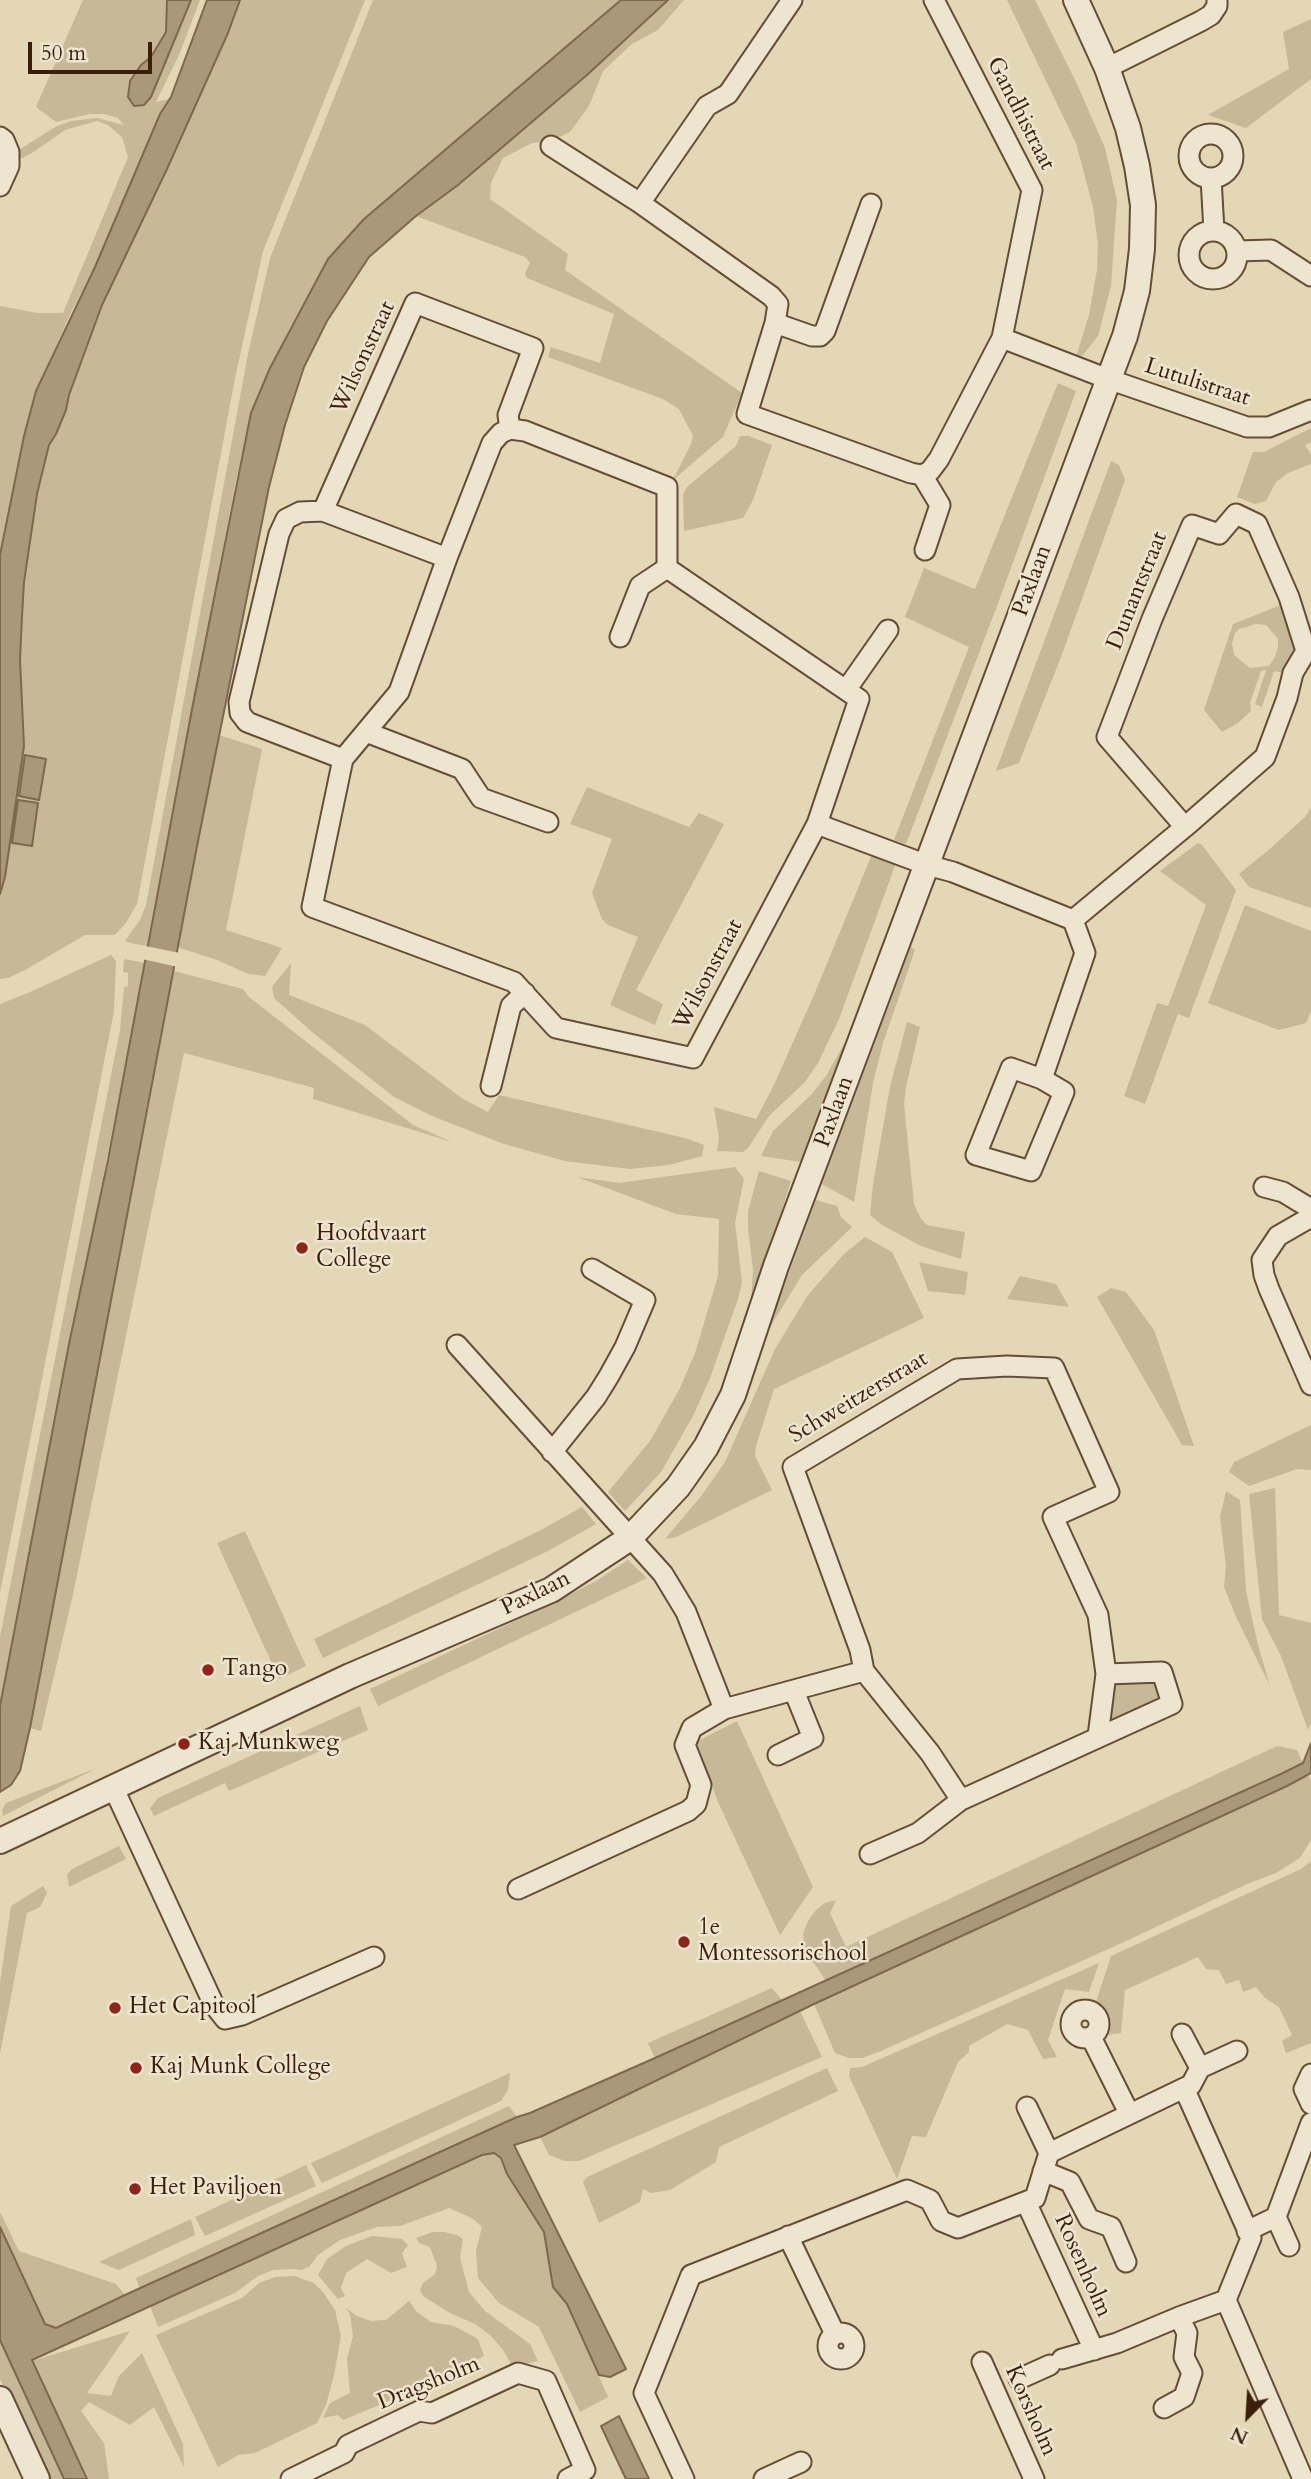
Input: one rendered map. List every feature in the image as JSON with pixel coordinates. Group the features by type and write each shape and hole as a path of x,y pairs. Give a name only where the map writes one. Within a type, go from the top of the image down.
{"street":[{"path":"640,203 707,106 727,94 792,0"},
{"name":"Gandhistraat","path":"922,475 930,471 939,459 1002,338 1032,190 934,0"},
{"name":"Paxlaan","path":"0,1841 350,1676 551,1590 631,1538 678,1486 706,1447 733,1395 797,1213 1125,335 1137,291 1143,205 1128,128 1107,68 1076,0"},
{"path":"1107,68 1211,15 1217,6 1217,0"},
{"path":"0,138 4,140 9,152 9,166 0,186"},
{"path":"551,146 640,203 771,296 778,304 775,323 747,414 922,475 940,505 925,550"},
{"path":"1211,178 1213,231"},
{"path":"775,323 812,336 820,336 825,331 871,204"},
{"path":"1213,231 1229,237 1237,251 1237,259 1230,273 1216,280 1201,276 1191,264 1190,249 1199,236 1213,231"},
{"path":"1237,251 1271,250 1311,276"},
{"name":"Wilsonstraat","path":"323,511 415,303 533,348 508,415 510,429 501,433 492,443 399,692 343,759 312,907 514,982 556,1028 693,1058 817,824 859,699 846,690"},
{"path":"1002,338 1108,379"},
{"name":"Lutulistraat","path":"1108,379 1247,427 1269,426 1311,410"},
{"path":"510,429 525,431 667,487 667,568"},
{"path":"343,759 247,722 240,713 239,702 279,534 286,519 300,512 323,511 447,558"},
{"name":"Dunantstraat","path":"1073,920 1185,827 1265,757 1287,698 1293,673 1306,651 1289,597 1257,524 1236,514 1219,534 1192,525 1152,619 1107,737 1185,827"},
{"path":"620,637 640,586 667,568"},
{"path":"667,568 846,690 888,630"},
{"path":"366,732 462,769 481,798 548,822"},
{"path":"817,824 953,872 1073,920 1085,953 1042,1079"},
{"path":"491,1086 511,1006 525,993"},
{"path":"1011,1068 1042,1079 1064,1091 1031,1171 976,1155 1011,1068"},
{"path":"1264,1187 1283,1192 1311,1209"},
{"path":"1311,1216 1278,1236 1262,1260 1269,1289 1311,1385"},
{"path":"552,1452 602,1387 625,1347 645,1300 592,1269"},
{"path":"457,1345 663,1574 686,1612 724,1709"},
{"name":"Schweitzerstraat","path":"961,1800 930,1753 864,1671 860,1650 793,1467 957,1369 1007,1366 1054,1368 1109,1492 1053,1517 1098,1615 1106,1674 1098,1736"},
{"path":"518,1889 688,1811 696,1804 701,1785 687,1751 686,1738 692,1728 724,1709 864,1671"},
{"path":"870,1854 918,1833 961,1800 1172,1704 1162,1672 1106,1674"},
{"path":"778,1755 813,1738 794,1691"},
{"path":"114,1788 214,2005 225,2019 243,2015 374,1957"},
{"path":"1182,2034 1199,2068"},
{"path":"1091,2037 1129,2113"},
{"path":"1027,2107 1046,2162 1129,2113 1191,2085 1199,2068 1237,2051"},
{"path":"1311,2074 1304,2089 1311,2104"},
{"path":"1184,2088 1251,2238 1226,2300 1303,2479"},
{"path":"1247,2231 1276,2217 1311,2123"},
{"name":"Rosenholm","path":"684,2479 644,2393 691,2275 907,2190 930,2200 941,2221 958,2228 1035,2198 1046,2162 1070,2182 1088,2219 1111,2227 1126,2262"},
{"name":"Rosenholm","path":"1026,2202 1094,2350"},
{"path":"1276,2217 1289,2246"},
{"path":"788,2236 835,2334"},
{"path":"1164,2408 1184,2397 1192,2373 1184,2357 1187,2333 1180,2317 1226,2300"},
{"name":"Korsholm","path":"1019,2379 1056,2362 1117,2343 1180,2317"},
{"name":"Korsholm","path":"982,2362 1034,2479"},
{"name":"Dragsholm","path":"291,2479 344,2453 348,2445 419,2411 432,2413 518,2373 545,2381 586,2470 568,2479"},
{"path":"0,2399 37,2479"},
{"path":"764,2479 801,2462"}],"shaded area":[{"path":"83,0 167,0 166,32 151,57 141,65 169,55 191,0 200,0 179,55 156,102 170,99 160,114 95,267 72,310 36,391 0,555 0,306 37,313 63,313 128,157 122,137 108,125 97,121 65,130 23,158 15,157 17,151 57,126 71,121 97,118 124,125 118,118 104,114 90,114 56,122 36,107"},
{"path":"167,0 191,0 151,97 144,105 134,106 128,97 130,81 141,65 151,57 166,32"},
{"path":"207,0 240,0 167,169 102,305 66,410 49,445 37,494 24,582 22,616 20,660 24,746 5,877 0,894 0,555 24,436 36,391 95,267 160,114 171,97"},
{"path":"240,0 365,0 263,251 235,378 137,904 115,935 85,935 25,970 0,979 0,894 5,877 24,746 20,660 24,582 32,518 49,445 66,410 102,305 167,169"},
{"path":"373,0 621,0 364,219 290,328 251,413 147,946 130,943 125,941 140,920 146,905 248,354 270,258"},
{"path":"621,0 668,0 587,75 369,257 327,321 304,367 269,487 197,846 30,1728 20,1771 11,1785 0,1792 0,1706 251,413 270,368 328,259 364,219"},
{"path":"662,0 684,0 658,30 632,44 603,71 589,106 570,132 551,141 532,143 503,158 491,183 490,199 568,254 565,270 742,393 723,437 673,480 693,436 679,409 663,399 548,357 551,347 600,363 614,314 527,278 525,274 530,263 525,257 416,216 458,185"},
{"path":"1007,0 1035,0 1105,148 1117,200 1111,286 1098,336 1083,355 1076,357 1089,315 1097,270 1098,244 1093,207 1076,143"},
{"path":"1311,19 1311,79 1246,128 1208,115 1289,69 1283,32"},
{"path":"1058,383 1076,391 906,844 894,840 969,647 905,617 924,568 975,589"},
{"path":"1311,428 1311,442 1305,445 1311,455 1311,464 1288,473 1276,482 1266,501 1255,504 1237,497 1253,452 1264,452"},
{"path":"740,436 749,436 772,445 753,500 743,518 684,531 683,494 687,487 736,446"},
{"path":"1111,461 1119,465 1125,480 1061,657 1019,763 996,771"},
{"path":"1281,605 1295,637 1294,650 1284,673 1274,671 1262,707 1255,704 1266,670 1261,671 1250,703 1251,711 1222,732 1204,710 1233,624","holes":["1256,624 1266,625 1278,639 1275,657 1269,666 1250,668 1234,655 1232,644 1235,633 1239,629"]},
{"path":"219,735 262,749 226,930 282,948 265,976 249,974 177,947"},
{"path":"25,755 46,759 39,800 19,796"},
{"path":"587,787 689,827 699,813 724,824 636,990 663,1004 655,1025 610,1005 638,937 608,925 602,919 592,893 612,839 570,824"},
{"path":"18,800 38,803 32,846 12,843"},
{"path":"1311,808 1311,908 1249,887 1239,874 1305,817"},
{"path":"1198,843 1236,890 1189,1018 1178,1014 1145,1104 1124,1096 1157,1003 1168,1006 1206,905 1160,871"},
{"path":"872,854 896,863 839,1019 818,1063 805,1082 769,1116 748,1148 743,1152 717,1151 719,1138 714,1107 756,1119 814,995"},
{"path":"1245,905 1311,931 1311,1011 1306,1023 1279,1030 1208,1003"},
{"path":"911,947 915,950 883,1043 873,1083 854,1202 822,1184"},
{"path":"111,955 116,961 114,1011 0,1593 0,1004"},
{"path":"124,959 145,963 0,1706 0,1637 120,1030 124,987 128,986 128,973 123,972"},
{"path":"291,963 289,995 365,1025 463,1099 488,1112 499,1095 685,1138 704,1145 702,1156 669,1165 630,1169 565,1161 504,1144 432,1116 394,1097 274,998 272,987"},
{"path":"174,971 243,989 249,997 413,1125 452,1142 313,1099 314,1088 184,1053 72,1599 41,1731 30,1728"},
{"path":"907,1022 920,1027 904,1104 914,1204 927,1225 965,1232 961,1259 921,1246 882,1225 870,1215 890,1087"},
{"path":"847,1039 801,1162 761,1156 773,1131 811,1095 826,1076"},
{"path":"735,1167 744,1179 735,1223 742,1282 738,1299 710,1378 693,1416 661,1472 625,1511 608,1492 650,1441 679,1390 695,1353 718,1276 719,1219 676,1214 577,1177 619,1183"},
{"path":"759,1171 791,1181 751,1305 753,1269 748,1211"},
{"path":"816,1200 837,1206 841,1217 852,1227 802,1275 767,1332"},
{"path":"865,1237 892,1252 924,1318 774,1389 755,1456 772,1490 676,1537 665,1539 702,1495 725,1462 775,1349 808,1295 844,1254"},
{"path":"919,1262 968,1272 965,1295 928,1291"},
{"path":"1020,1276 1056,1284 1069,1307 1007,1299"},
{"path":"1111,1288 1126,1292 1154,1330 1194,1446 1182,1445 1097,1297"},
{"path":"1311,1425 1311,1470 1297,1469 1249,1486 1229,1472 1234,1462"},
{"path":"1275,1488 1279,1615 1311,1623 1311,1723 1308,1730 1281,1656 1262,1619 1249,1494"},
{"path":"1226,1491 1240,1500 1246,1591 1270,1686 1224,1587 1226,1566 1220,1517"},
{"path":"582,1507 596,1524 548,1551 323,1658 314,1639 539,1531"},
{"path":"245,1531 306,1666 279,1679 217,1543"},
{"path":"628,1560 647,1578 378,1706 370,1689 596,1581"},
{"path":"1156,1680 1160,1703 1111,1722 1114,1683"},
{"path":"360,1706 368,1730 229,1791 225,1783 154,1816 150,1808 158,1798"},
{"path":"737,1721 813,1887 780,1935 718,1802 696,1742"},
{"path":"1311,1743 1311,1773 1287,1786 814,2004 540,2137 514,2145 626,2369 610,2377 599,2375 567,2304 553,2287 544,2232 507,2174 501,2158 494,2153 482,2155 32,2360 87,2479 64,2479 0,2340 0,2227 45,2324 56,2328 517,2117 655,2058 1283,1773 1303,1763"},
{"path":"1277,1746 1297,1750 1303,1763 826,1981 805,1950 803,1934 808,1921 825,1903 836,1900 830,1913 846,1947"},
{"path":"97,1768 3,1816 2,1810 6,1803"},
{"path":"1308,1774 1311,1781 1311,1840 1300,1858 1276,1873 881,2051 862,2058 849,2058 835,2053 814,2004"},
{"path":"119,1846 126,1859 69,1887 67,1875 72,1869"},
{"path":"1311,1861 1311,2043 1286,2053 1282,2041 1292,2035 1279,2007 1265,1998 1256,1987 1243,1992 1239,1980 1226,1984 1219,1970 1206,1969 1198,1957 1125,1990 1121,2033 1107,2035 1095,2005 1111,1956 1301,1869"},
{"path":"43,1886 47,1893 40,1907 27,1913 0,2054 0,1983 11,1906"},
{"path":"1099,1963 1089,1992 1065,1989 1048,2040 1057,2057 1043,2059 1028,2030 1007,2024 969,2046 969,2052 958,2062 926,2137 912,2136 897,2179 849,2076 850,2068 862,2067"},
{"path":"772,1988 782,2000 655,2058 648,2043"},
{"path":"800,2011 822,2057 579,2161 565,2161 549,2155 540,2137"},
{"path":"827,2068 838,2091 719,2147 716,2162 670,2190 651,2193 643,2189 640,2202 599,2223 583,2182 587,2177"},
{"path":"510,2073 508,2090 501,2101 322,2183 311,2163"},
{"path":"509,2106 517,2117 140,2290 136,2278"},
{"path":"494,2153 501,2158 507,2175 544,2232 553,2287 567,2304 608,2397 580,2412 539,2327 499,2303 478,2278 476,2251 482,2227 472,2218 449,2208 400,2226 377,2227 340,2240 318,2255 309,2267 301,2270 273,2270 258,2276 235,2293 158,2327 150,2306 482,2155"},
{"path":"306,2165 316,2186 205,2236 195,2217"},
{"path":"0,2212 19,2251 116,2284 125,2295 56,2328 45,2324 0,2227"},
{"path":"191,2219 195,2235 119,2270 99,2262"},
{"path":"433,2232 457,2235 463,2239 460,2258 469,2292 485,2311 530,2344 538,2361 513,2367 490,2335 423,2296 420,2290 423,2283 435,2274 437,2266 430,2247 419,2243 416,2238"},
{"path":"372,2236 402,2239 408,2245 402,2253 407,2267 391,2273 367,2259 346,2273 341,2288 345,2296 338,2299 318,2275 327,2259 346,2246"},
{"path":"294,2276 314,2283 335,2310 341,2336 326,2405 317,2423 255,2453 238,2455 218,2467 156,2335 242,2298 259,2283 275,2277"},
{"path":"409,2301 417,2312 431,2322 454,2326 478,2339 484,2356 427,2385 343,2420 338,2415 323,2418 330,2403 350,2393 347,2359 353,2336 350,2314 346,2308 371,2321 386,2320"},
{"path":"130,2331 87,2393 111,2396 119,2376 142,2353 183,2444 184,2467 154,2407 130,2425 89,2402 81,2411 104,2443 109,2479 87,2479 32,2361"},
{"path":"0,2340 64,2479 45,2479 0,2379"},
{"path":"619,2416 649,2479 626,2479 624,2475 601,2426"}],"pier":[{"path":"145,946 180,953 178,967 142,959"}],"place":[{"name":"Hoofdvaart College","path":"302,1248"},
{"name":"Tango","path":"208,1670"},
{"name":"Kaj Munkweg","path":"184,1744"},
{"name":"1e Montessorischool","path":"684,1942"},
{"name":"Het Capitool","path":"115,2008"},
{"name":"Kaj Munk College","path":"136,2068"},
{"name":"Het Paviljoen","path":"135,2189"}]}
